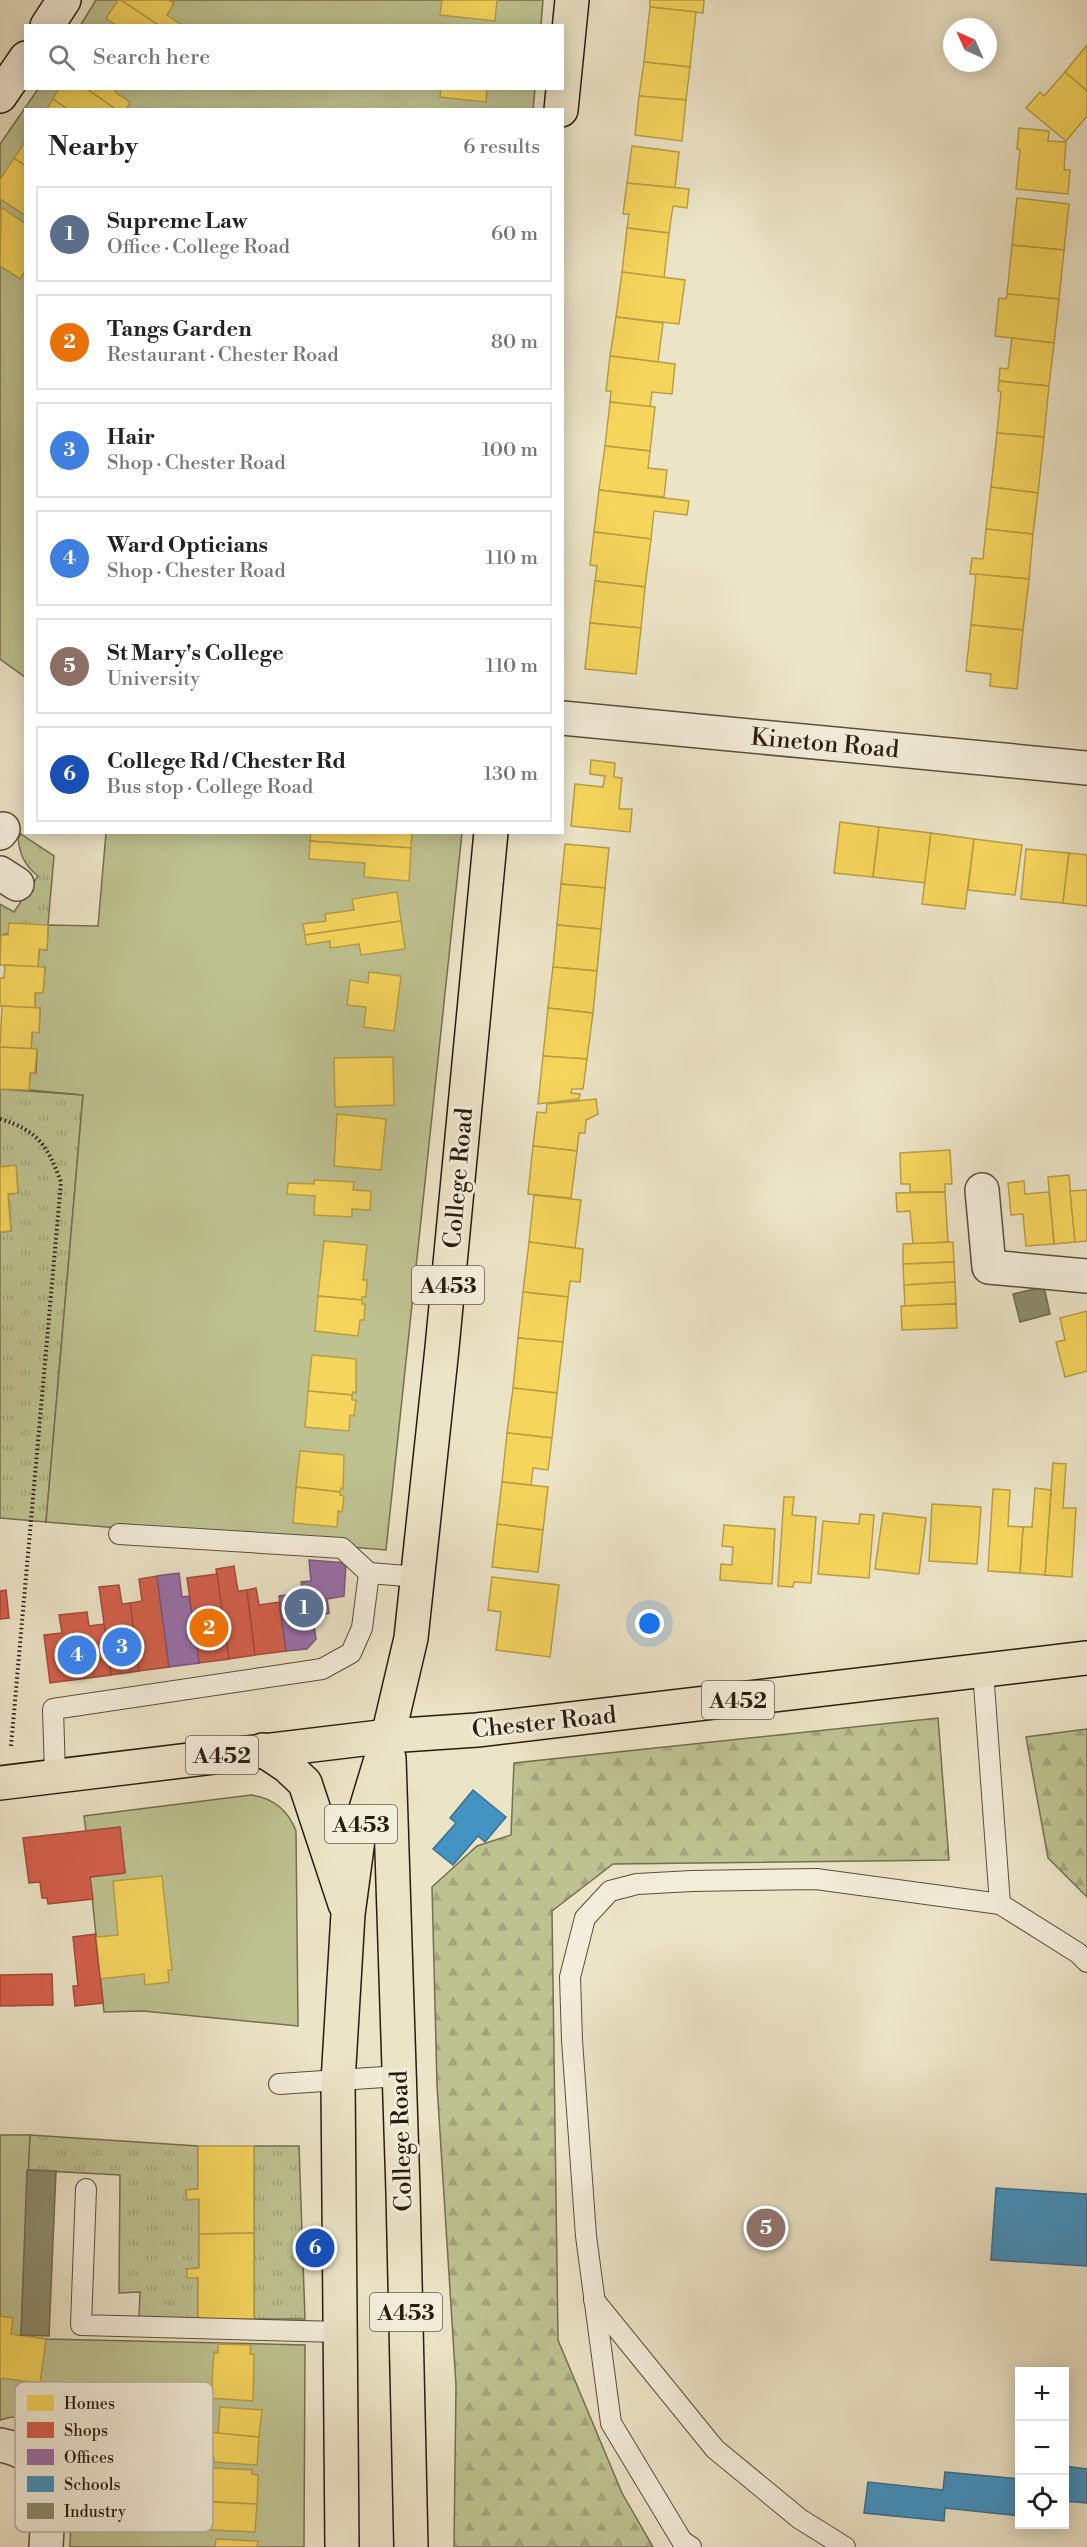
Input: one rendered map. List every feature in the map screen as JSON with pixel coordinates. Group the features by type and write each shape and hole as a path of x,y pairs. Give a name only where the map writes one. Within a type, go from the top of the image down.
{"main road":[{"path":"564,80 572,0"},
{"path":"561,108 563,90"},
{"name":"College Road","path":"342,2547 338,2082 348,1914 359,1832 388,1736 411,1638 419,1577 490,834"},
{"name":"Chester Road","path":"4,1783 264,1750 388,1736 477,1730 1087,1658"},
{"name":"College Road","path":"388,1736 393,1829 411,2547"},
{"name":"College Road","path":"264,1750 287,1766 305,1783 348,1914"}],"street":[{"path":"48,24 64,0"},
{"path":"0,96 24,61"},
{"name":"Kineton Road","path":"564,718 1087,768"},
{"path":"982,1190 989,1268 1087,1276"},
{"path":"0,2445 15,2449"}],"lane":[{"path":"119,1534 342,1548 369,1572 419,1577"},
{"path":"56,1775 53,1708 322,1669 351,1653 362,1628 369,1572"},
{"path":"982,1671 999,1904"},
{"path":"691,2547 682,2541 611,2423 586,2236 572,2040 570,1977 585,1918 610,1892 637,1884 816,1879 999,1904 1078,1953 1087,1962"},
{"path":"279,2084 338,2082 399,2076"},
{"path":"86,2189 81,2325 340,2332"},
{"path":"594,2300 715,2449 800,2519 844,2547"}],"path":[{"path":"0,1119 15,1124 32,1134 51,1153 61,1182 4,1783"}],"green space":[{"path":"96,0 543,0 541,24 81,24"},
{"path":"37,90 535,90 533,108 25,108"},
{"path":"24,109 24,676 0,659 0,144"},
{"path":"21,834 54,856 48,925 1,935 0,953 0,904 14,912 38,876 29,868 22,855 18,838"},
{"path":"106,834 462,834 386,1550 46,1522 83,1095 29,1090 30,1073 36,1073 37,1050 31,1049 32,1032 39,1032 40,1008 35,1008 35,993 43,992 45,967 38,967 39,949 47,950 48,925 98,926"},
{"path":"0,1089 83,1095 46,1522 0,1518 0,1232 11,1231 8,1194 18,1193 16,1166 0,1167"},
{"path":"938,1718 949,1860 613,1864 552,1911 558,2340 622,2493 653,2547 454,2547 456,2385 437,2085 432,1887 477,1846 511,1835 514,1763"},
{"path":"1087,1729 1087,1897 1048,1858 1026,1737"},
{"path":"251,1795 267,1799 279,1806 289,1817 296,1831 298,2026 143,2011 104,2012 90,1877 125,1872 120,1827 86,1831 84,1816"},
{"path":"0,2135 30,2135 21,2335 46,2339 305,2345 304,2547 70,2547 71,2532 213,2532 213,2382 15,2382 15,2417 0,2420"},
{"path":"30,2135 198,2146 198,2189 186,2190 187,2199 199,2199 199,2268 187,2269 198,2278 198,2321 139,2317 140,2292 119,2293 120,2175 27,2170"},
{"path":"254,2146 299,2146 305,2319 254,2319"}],"building: Homes":[{"path":"118,0 121,0 157,24 114,24 106,18"},
{"path":"121,0 169,0 174,3 167,15 180,24 157,24"},
{"path":"442,0 497,0 495,21 440,15"},
{"path":"650,0 704,0 703,13 650,7"},
{"path":"650,7 696,12 690,67 644,62"},
{"path":"1087,45 1087,91 1065,72"},
{"path":"644,62 690,67 686,100 639,96"},
{"path":"1065,72 1087,91 1087,116 1066,141 1026,108 1040,92 1044,96"},
{"path":"58,90 89,90 114,108 66,108 53,99"},
{"path":"89,90 116,90 115,92 130,102 127,108 114,108"},
{"path":"441,90 487,90 486,102 440,97"},
{"path":"639,96 686,100 682,141 635,135"},
{"path":"53,99 66,108 47,108"},
{"path":"1019,128 1049,131 1048,141 1066,142 1064,170 1070,170 1068,194 1016,189 1020,150 1017,149"},
{"path":"24,143 24,165 14,158"},
{"path":"632,146 679,152 675,188 627,183"},
{"path":"14,158 24,165 24,215 0,199 0,179"},
{"path":"627,183 689,189 687,208 673,206 669,233 627,228 629,214 623,214"},
{"path":"1017,198 1069,204 1064,250 1012,245"},
{"path":"1,207 24,223 24,273 20,279 0,266"},
{"path":"627,228 669,233 664,278 622,272"},
{"path":"1012,245 1064,250 1059,299 1007,294"},
{"path":"622,272 685,280 679,324 616,317"},
{"path":"1007,294 1059,299 1054,343 995,336 999,298 1006,299"},
{"path":"616,317 663,323 658,362 610,356"},
{"path":"1012,338 1054,343 1049,386 999,381 1000,368 1008,369"},
{"path":"610,356 675,364 672,394 652,392 650,407 610,402 611,391 606,391"},
{"path":"999,381 1049,386 1044,437 997,433 1001,392 998,391"},
{"path":"610,402 655,407 650,451 605,446"},
{"path":"997,433 1044,437 1038,493 991,487"},
{"path":"605,446 650,451 648,468 667,470 664,497 599,490"},
{"path":"991,487 1038,493 1033,534 986,529"},
{"path":"599,490 689,501 687,515 654,511 651,539 594,532"},
{"path":"986,529 1033,534 1029,579 970,574 972,558 983,559"},
{"path":"594,532 651,539 645,587 595,581 597,566 590,565"},
{"path":"976,574 1029,579 1023,630 971,625"},
{"path":"595,581 645,587 641,628 590,623"},
{"path":"590,623 641,628 636,674 585,669"},
{"path":"971,625 1023,630 1017,689 990,686 991,674 966,671"},
{"path":"591,760 615,763 614,777 622,778 619,809 632,809 630,832 571,826 575,784 603,787 605,776 590,774"},
{"path":"840,822 879,827 873,877 834,873"},
{"path":"879,827 931,833 926,883 873,877"},
{"path":"931,833 974,839 965,909 922,904"},
{"path":"311,834 412,834 411,848 310,841"},
{"path":"974,839 1022,845 1015,895 968,890"},
{"path":"310,841 411,848 409,881 364,877 365,863 309,859"},
{"path":"565,844 609,848 605,888 561,884"},
{"path":"1026,849 1069,853 1063,903 1021,899"},
{"path":"1069,853 1087,855 1087,906 1063,903"},
{"path":"561,884 605,888 601,929 557,925"},
{"path":"397,892 401,921 305,935 303,924 326,921 325,914 354,910 352,899"},
{"path":"401,921 405,949 361,955 359,944 330,948 330,941 306,945 305,935"},
{"path":"9,923 48,925 47,950 39,949 38,967 0,965 1,935 8,935"},
{"path":"557,925 601,929 597,971 553,967"},
{"path":"5,965 45,967 43,993 35,993 35,1008 0,1006 0,978 4,978"},
{"path":"553,967 597,971 593,1013 548,1008"},
{"path":"369,972 401,976 394,1031 364,1027 366,1007 347,1005 350,980 368,983"},
{"path":"2,1006 40,1008 39,1033 32,1032 31,1049 0,1047"},
{"path":"548,1008 593,1013 587,1059 543,1056"},
{"path":"0,1047 37,1049 35,1073 30,1073 29,1090 0,1089"},
{"path":"543,1056 587,1059 583,1089 572,1089 571,1093 580,1094 579,1099 538,1104"},
{"path":"393,1057 394,1105 335,1107 334,1058"},
{"path":"596,1099 598,1114 586,1120 585,1133 579,1133 577,1151 533,1146 537,1112 546,1113 547,1104"},
{"path":"337,1114 386,1119 381,1170 334,1166"},
{"path":"533,1146 577,1151 571,1198 528,1194"},
{"path":"950,1150 952,1184 945,1184 945,1192 910,1192 910,1184 901,1184 900,1153"},
{"path":"16,1165 18,1193 8,1194 11,1231 0,1232 0,1167"},
{"path":"1069,1175 1075,1242 1054,1244 1048,1177"},
{"path":"314,1180 354,1182 353,1190 371,1191 370,1210 352,1209 352,1217 314,1215 315,1196 287,1194 288,1183 314,1184"},
{"path":"1024,1181 1025,1194 1049,1192 1054,1244 1026,1246 1023,1214 1011,1215 1008,1183"},
{"path":"1087,1190 1087,1241 1075,1242 1070,1191"},
{"path":"945,1192 948,1242 913,1244 910,1211 897,1212 896,1193"},
{"path":"534,1195 581,1200 575,1248 529,1242"},
{"path":"324,1241 367,1245 363,1280 367,1280 366,1297 362,1297 362,1300 318,1296"},
{"path":"529,1242 583,1249 580,1282 570,1281 568,1297 523,1292"},
{"path":"953,1242 954,1262 903,1264 903,1244"},
{"path":"954,1262 955,1282 904,1285 903,1264"},
{"path":"955,1282 956,1304 905,1306 904,1285"},
{"path":"523,1292 568,1297 563,1342 518,1338"},
{"path":"318,1296 362,1300 362,1304 365,1304 364,1320 360,1320 358,1336 315,1331"},
{"path":"956,1304 957,1328 902,1330 901,1306"},
{"path":"1087,1311 1087,1371 1065,1377 1056,1342 1065,1340 1060,1318"},
{"path":"518,1338 563,1342 557,1393 513,1388"},
{"path":"312,1355 356,1359 356,1393 353,1392 352,1395 308,1391"},
{"path":"513,1388 557,1393 552,1438 507,1433"},
{"path":"308,1391 352,1395 352,1400 356,1400 354,1416 350,1415 349,1431 305,1427"},
{"path":"507,1433 552,1438 548,1470 533,1468 531,1485 502,1482"},
{"path":"300,1451 344,1455 343,1489 341,1488 340,1492 296,1487"},
{"path":"1053,1463 1066,1464 1063,1508 1076,1508 1072,1577 1045,1575"},
{"path":"502,1482 548,1487 543,1530 497,1524"},
{"path":"296,1487 340,1492 340,1495 344,1496 342,1512 338,1511 337,1527 293,1523"},
{"path":"1035,1488 1051,1490 1045,1575 1020,1573 1023,1527 1032,1527"},
{"path":"993,1489 1010,1490 1008,1526 1023,1527 1020,1573 988,1571"},
{"path":"784,1497 794,1497 792,1515 816,1517 811,1583 794,1582 793,1587 778,1586"},
{"path":"932,1504 981,1507 977,1564 929,1561"},
{"path":"883,1513 926,1518 919,1574 875,1569"},
{"path":"860,1514 874,1515 869,1578 818,1574 823,1521 859,1524"},
{"path":"497,1524 543,1530 538,1572 492,1567"},
{"path":"724,1525 775,1529 772,1584 720,1580 721,1564 732,1565 733,1547 722,1546"},
{"path":"492,1577 559,1585 550,1657 496,1650 501,1612 488,1610"},
{"path":"162,1876 172,1970 168,1970 169,1982 145,1985 144,1974 100,1979 96,1937 118,1935 113,1881"},
{"path":"198,2146 254,2146 254,2233 199,2234 199,2199 187,2200 186,2190 198,2189"},
{"path":"254,2233 254,2319 198,2319 198,2278 187,2278 187,2269 199,2268 199,2234"},
{"path":"0,2316 13,2318 11,2334 46,2339 40,2382 0,2378"},
{"path":"218,2344 251,2345 250,2354 254,2354 253,2401 213,2398 214,2352 218,2353"},
{"path":"220,2407 262,2410 259,2437 218,2434"},
{"path":"213,2433 259,2437 257,2465 214,2462"},
{"path":"213,2468 252,2470 252,2474 258,2475 257,2504 213,2502"},
{"path":"213,2502 257,2504 255,2532 213,2530"},
{"path":"216,2539 258,2541 257,2547 215,2547"}],"building: Shops":[{"path":"234,1566 238,1591 247,1590 255,1655 229,1659 216,1569"},
{"path":"217,1574 229,1659 199,1663 187,1578"},
{"path":"157,1576 169,1667 139,1671 130,1603 142,1601 139,1579"},
{"path":"119,1585 122,1604 130,1603 139,1671 111,1675 99,1587"},
{"path":"256,1588 259,1605 279,1602 286,1651 255,1655 247,1590"},
{"path":"6,1590 9,1618 0,1619 0,1591"},
{"path":"87,1612 89,1626 104,1624 111,1675 50,1683 44,1635 62,1633 59,1615"},
{"path":"120,1827 125,1873 90,1877 93,1899 48,1904 47,1898 42,1898 40,1882 29,1883 23,1838"},
{"path":"95,1934 103,2003 75,2006 73,1986 78,1986 73,1937"},
{"path":"52,1974 53,2005 0,2006 0,1975"}],"building: Offices":[{"path":"309,1560 346,1563 344,1596 327,1599 329,1613 313,1618 316,1639 307,1649 286,1651 279,1596 303,1593 301,1582 311,1581"},
{"path":"179,1573 182,1597 189,1596 199,1663 169,1667 157,1576"}],"building: Schools":[{"path":"473,1790 506,1817 485,1842 478,1836 453,1865 433,1849 456,1823 450,1818"},
{"path":"996,2188 1087,2194 1087,2266 991,2260"},
{"path":"1069,2467 1087,2469 1087,2503 1069,2501"},
{"path":"945,2472 1015,2479 1015,2515 945,2508 944,2521 864,2513 868,2482 943,2490"}],"building: Industry":[{"path":"1044,1287 1050,1314 1020,1322 1013,1294"},
{"path":"27,2170 56,2171 49,2336 21,2335"}],"place":[{"name":"Supreme Law","path":"304,1608"},
{"name":"Tangs Garden","path":"209,1628"},
{"name":"Hair","path":"122,1647"},
{"name":"Ward Opticians","path":"77,1655"},
{"name":"St Mary's College","path":"766,2228"},
{"name":"College Rd / Chester Rd","path":"315,2248"}]}
